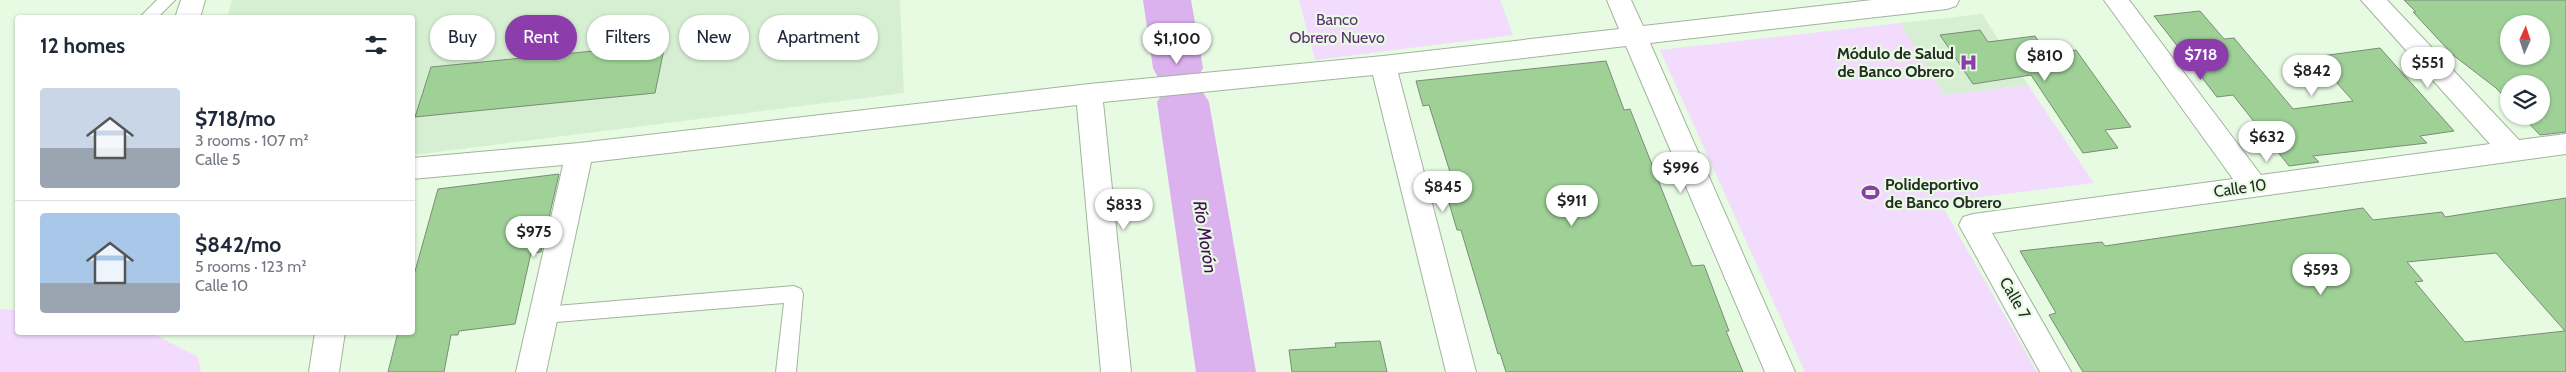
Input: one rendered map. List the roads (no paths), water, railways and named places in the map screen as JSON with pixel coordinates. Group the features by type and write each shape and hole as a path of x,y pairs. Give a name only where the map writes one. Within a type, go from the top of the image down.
{"street":[{"path":"188,15 193,0"},
{"path":"1619,0 1780,372"},
{"path":"415,170 579,153 1089,94 1383,65 1635,34 1947,0"},
{"path":"2116,0 2254,186"},
{"path":"2373,0 2512,151"},
{"path":"1383,65 1461,372"},
{"path":"1089,94 1116,372"},
{"name":"Calle 10","path":"1973,225 2566,144"},
{"path":"532,372 579,153"},
{"name":"Calle 7","path":"1973,225 2056,372"},
{"path":"324,372 330,335"}],"lane":[{"path":"150,15 167,0"},
{"path":"544,315 794,294 786,372"}],"waterway":[{"path":"1167,0 1178,68"},
{"name":"Río Morón","path":"1183,102 1226,372"}],"place":[{"name":"Módulo de Salud de Banco Obrero","path":"1968,62"},
{"name":"Polideportivo de Banco Obrero","path":"1871,193"}],"park label":[{"name":"Banco Obrero Nuevo","path":"1337,28"}]}
